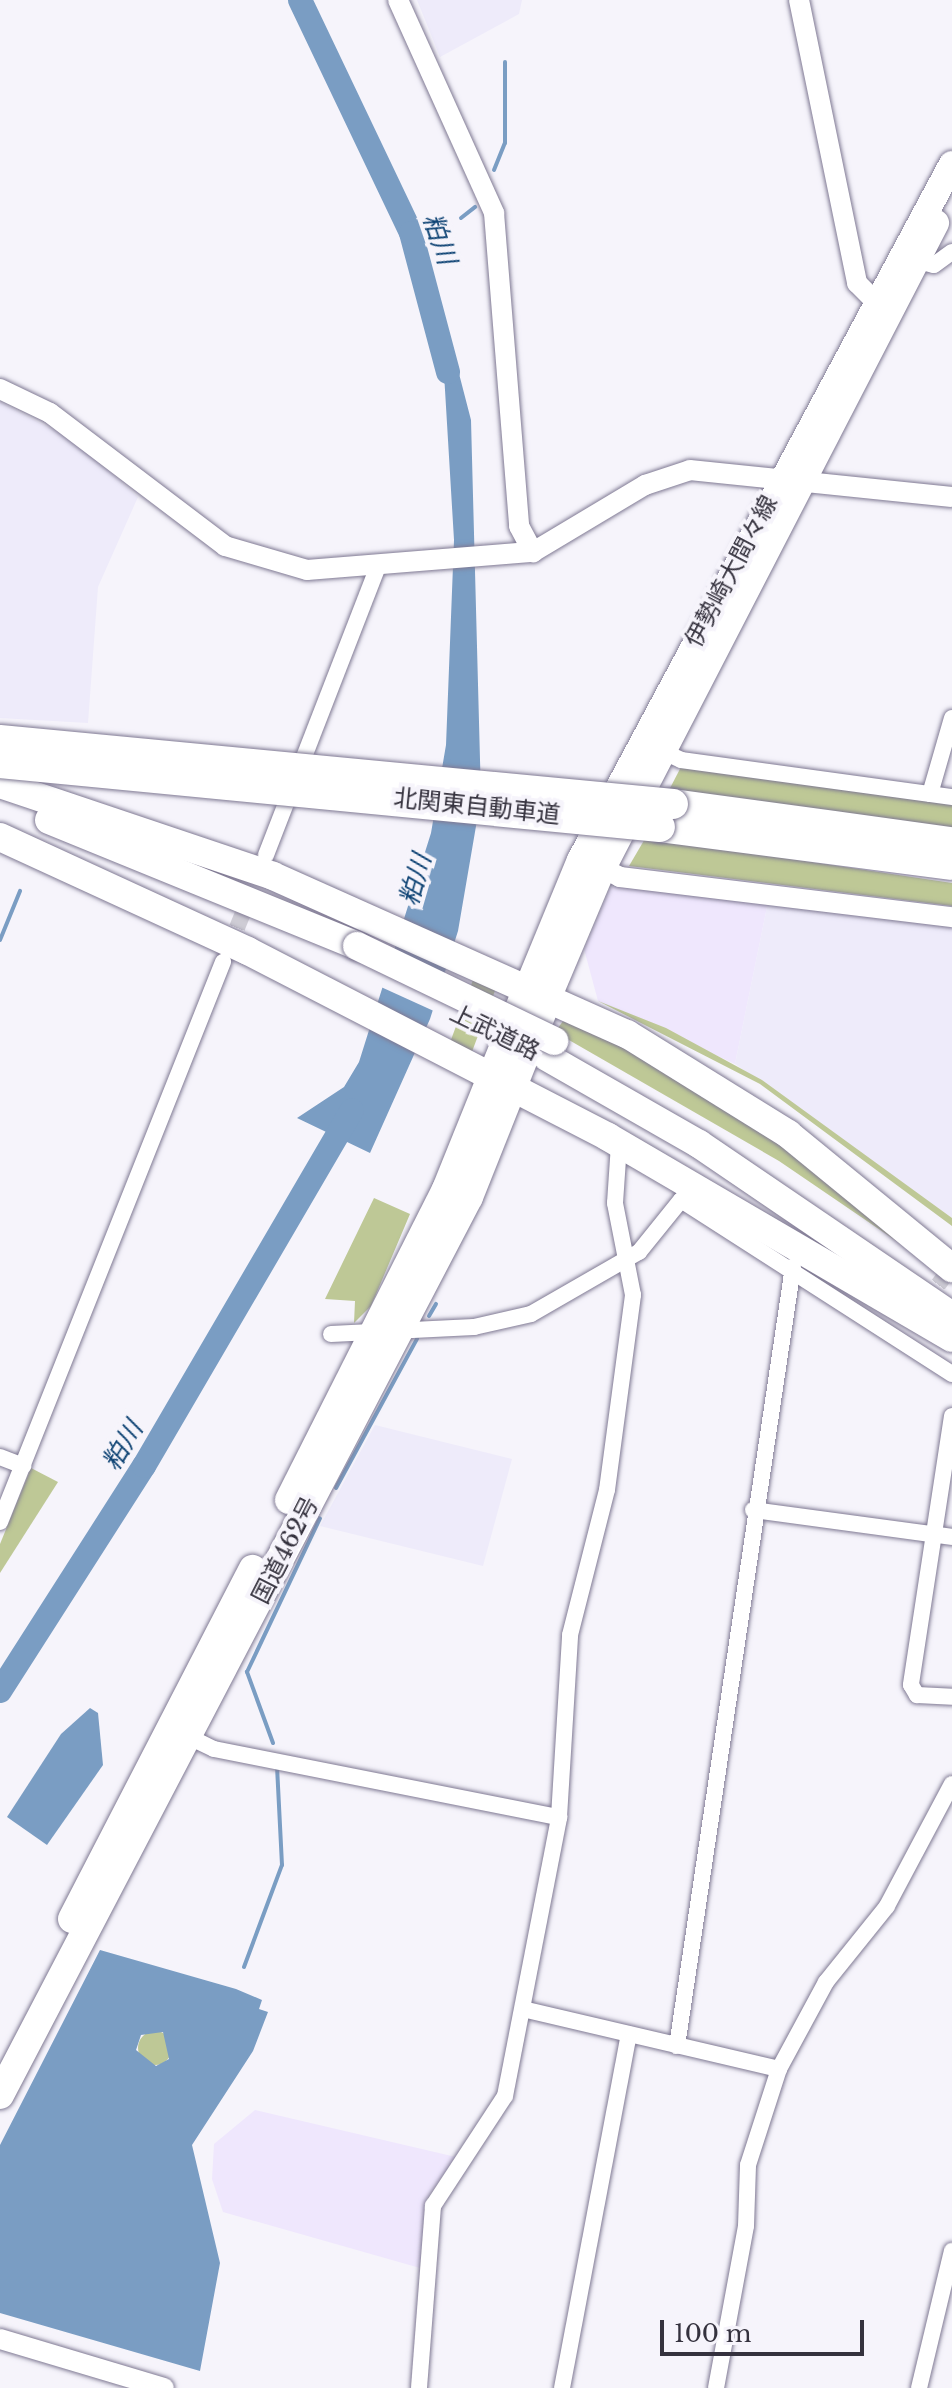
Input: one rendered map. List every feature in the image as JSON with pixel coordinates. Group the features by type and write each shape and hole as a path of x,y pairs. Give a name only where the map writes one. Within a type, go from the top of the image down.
{"highway":[{"name":"北関東自動車道","path":"0,740 666,816 952,865"},
{"name":"北関東自動車道","path":"0,763 952,842"},
{"path":"0,784 366,915 538,991 745,1104 952,1268"},
{"name":"上武道路","path":"0,801 354,955 551,1049 729,1141 952,1293"},
{"name":"上武道路","path":"0,820 354,955"},
{"path":"0,837 337,996 504,1083 619,1144 952,1338"},
{"name":"国道462号","path":"0,2095 180,1733 389,1329 504,1083 538,991"},
{"name":"上武道路","path":"551,1049 699,1144 952,1316"},
{"name":"国道462号","path":"0,2054 180,1733"}],"main road":[{"name":"伊勢崎大間々線","path":"538,991 662,751 874,300 952,164"},
{"name":"伊勢崎大間々線","path":"538,991 575,870 793,476 918,261 952,189"}],"street":[{"path":"398,0 494,213 519,526 533,552"},
{"path":"799,0 857,283 874,300"},
{"path":"918,261 934,265 952,252"},
{"path":"0,389 50,413 225,546 291,568 384,569 533,552 668,475 717,468 952,497"},
{"path":"266,855 384,569"},
{"path":"930,794 952,718"},
{"path":"662,751 681,760 952,797"},
{"path":"603,868 620,877 952,917"},
{"path":"0,1522 223,962"},
{"path":"419,2388 433,2206 505,2096 559,1817 570,1635 607,1490 633,1295 615,1203 619,1144"},
{"path":"331,1334 519,1318 627,1260 681,1200 905,1331 952,1374"},
{"path":"677,2046 753,1510 793,1267"},
{"path":"952,1416 911,1685 917,1695 952,1697"},
{"path":"0,1457 23,1466"},
{"path":"753,1510 952,1537"},
{"path":"180,1733 214,1749 559,1817"},
{"path":"716,2388 746,2226 748,2165 779,2069 826,1982 887,1906 952,1784"},
{"path":"523,2009 779,2069"},
{"path":"562,2388 629,2034"},
{"path":"919,2388 952,2251"},
{"path":"0,2339 162,2388"}],"shaded area":[{"path":"417,0 522,0 519,14 440,57"},
{"path":"0,402 75,441 138,497 98,587 88,723 0,718"},
{"path":"621,884 768,902 735,1064 598,1001 584,949 610,888"},
{"path":"768,902 952,926 952,1218 735,1064"},
{"path":"375,1425 512,1459 483,1566 320,1526"},
{"path":"255,2110 456,2157 426,2199 420,2268 223,2212 212,2179 214,2144"}],"green space":[{"path":"681,767 952,803 952,828 668,792"},
{"path":"646,837 952,883 952,906 629,866"},
{"path":"477,969 499,980 470,1057 448,1048"},
{"path":"598,1001 666,1028 762,1080 952,1218 952,1226 760,1084"},
{"path":"569,1013 730,1101 952,1279 779,1161 555,1032"},
{"path":"374,1198 410,1214 371,1306 354,1323 355,1301 325,1299"},
{"path":"31,1468 58,1482 0,1573 0,1544"},
{"path":"155,2031 167,2036 172,2048 167,2060 155,2065 143,2060 138,2048 143,2036"}],"water":[{"path":"442,340 456,362 471,420 481,797 458,931 430,1019 370,1153 297,1118 344,1087 359,1062 431,833 446,745 454,540"},
{"path":"90,1708 98,1713 103,1765 47,1845 7,1817 61,1734"},
{"path":"100,1950 236,1989 262,2000 259,2009 268,2012 253,2051 192,2145 220,2263 200,2371 0,2313 0,2145","holes":["163,2032 169,2059 156,2066 136,2050 141,2035"]}],"pier":[{"path":"392,953 446,979 436,1012 381,987"}],"waterway":[{"name":"粕川","path":"300,0 411,233 448,372"},
{"path":"494,170 505,143 505,62"},
{"path":"461,218 475,207"},
{"path":"411,233 440,224"},
{"path":"0,940 20,891"},
{"name":"粕川","path":"0,1691 144,1466 352,1110"},
{"path":"429,1316 436,1304"},
{"path":"336,1488 417,1339"},
{"path":"273,1743 247,1672 320,1518"},
{"path":"244,1967 282,1865 277,1767"}],"tunnel":[{"path":"228,950 263,864"},
{"path":"924,1304 952,1266"}]}
